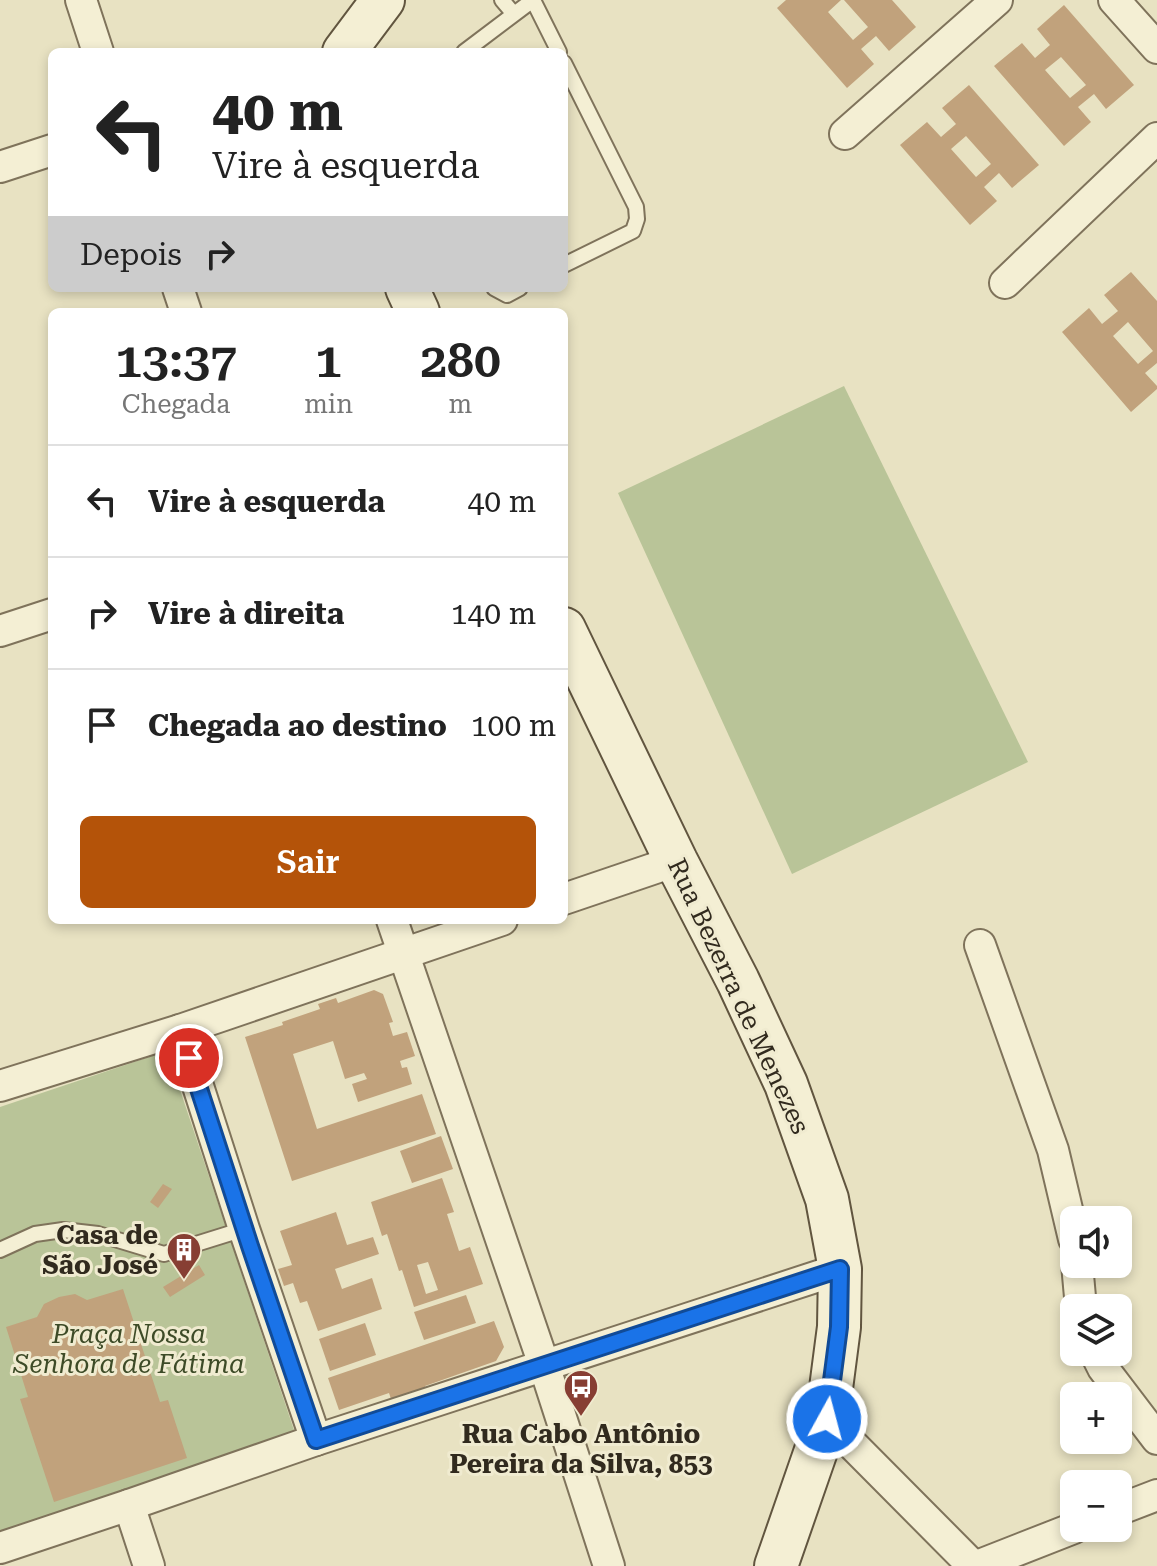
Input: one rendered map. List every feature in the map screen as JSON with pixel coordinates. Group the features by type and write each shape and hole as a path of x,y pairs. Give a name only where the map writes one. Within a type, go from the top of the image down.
{"street":[{"path":"81,0 97,48"},
{"path":"347,48 383,0"},
{"path":"845,134 997,0"},
{"path":"1114,0 1157,48"},
{"path":"1005,283 1157,138"},
{"path":"0,167 48,151"},
{"path":"0,631 48,615"},
{"name":"Rua Bezerra de Menezes","path":"568,637 786,1084 827,1199 840,1269 839,1327 827,1419 776,1566"},
{"path":"568,898 676,861"},
{"path":"393,924 609,1566"},
{"path":"0,1085 180,1030 490,924"},
{"path":"980,945 1053,1150 1066,1206"},
{"path":"180,1030 316,1440"},
{"path":"0,1548 316,1440 840,1269"},
{"path":"1102,1366 1157,1439"},
{"path":"827,1419 975,1566 1060,1533"},
{"path":"1132,1505 1157,1495"},
{"path":"129,1505 149,1566"}],"lane":[{"path":"502,0 513,13"},
{"path":"469,48 533,0 557,48"},
{"path":"568,71 636,207 637,219 633,231 568,263"},
{"path":"0,1250 35,1234 63,1230 98,1234 164,1254 244,1229"}],"green space":[{"path":"844,386 1028,762 792,874 618,493"},
{"name":"Praça Nossa Senhora de Fátima","path":"167,1051 295,1433 0,1532 0,1107"}],"building":[{"path":"786,0 841,0 828,12 853,40 868,27 844,0 892,0 916,27 889,51 876,36 861,49 874,64 847,88 777,8"},
{"path":"1064,5 1134,85 1106,109 1094,94 1078,107 1091,122 1064,146 994,66 1022,43 1035,58 1050,45 1037,29","holes":["1061,57 1086,85 1070,98 1045,70"]},
{"path":"969,85 1039,165 1012,188 999,173 984,187 997,201 970,225 900,145 927,122 941,137 956,124 942,108","holes":["966,136 991,164 976,177 951,149"]},
{"path":"1131,272 1157,301 1157,363 1145,373 1157,389 1131,412 1062,332 1089,308 1102,324 1118,311 1104,295","holes":["1128,322 1153,351 1138,364 1113,336"]},
{"path":"374,990 383,994 393,1022 389,1023 393,1036 407,1032 415,1056 400,1061 402,1068 407,1067 412,1084 358,1102 352,1084 367,1079 364,1073 345,1079 333,1041 293,1054 317,1129 422,1094 436,1134 292,1181 245,1037 320,1009 318,1004 336,998 338,1003"},
{"path":"441,1136 453,1169 412,1183 400,1151"},
{"path":"442,1178 454,1212 447,1214 459,1251 470,1247 483,1284 414,1307 402,1270 399,1271 387,1234 382,1236 371,1202","holes":["428,1262 438,1290 426,1294 417,1265"]},
{"path":"163,1184 172,1189 158,1208 150,1202"},
{"path":"336,1212 347,1245 373,1237 379,1254 335,1269 342,1289 372,1278 382,1309 318,1331 307,1301 300,1303 293,1283 284,1286 278,1269 292,1265 280,1231"},
{"name":"Casa de São José","path":"199,1265 205,1275 170,1297 163,1287"},
{"path":"123,1289 160,1402 168,1400 187,1458 54,1502 20,1399 28,1397 6,1327 37,1317 44,1304 59,1297 75,1294 87,1300"},
{"path":"466,1295 476,1323 424,1340 414,1312"},
{"path":"494,1321 504,1347 496,1361 391,1399 389,1393 339,1410 328,1378"},
{"path":"365,1323 376,1355 330,1371 319,1339"}],"place":[{"name":"Casa de São José","path":"184,1281"},
{"name":"Rua Cabo Antônio Pereira da Silva, 853","path":"581,1418"}],"route":[{"path":"189,1058 316,1440 840,1269 839,1327 827,1419"}]}
